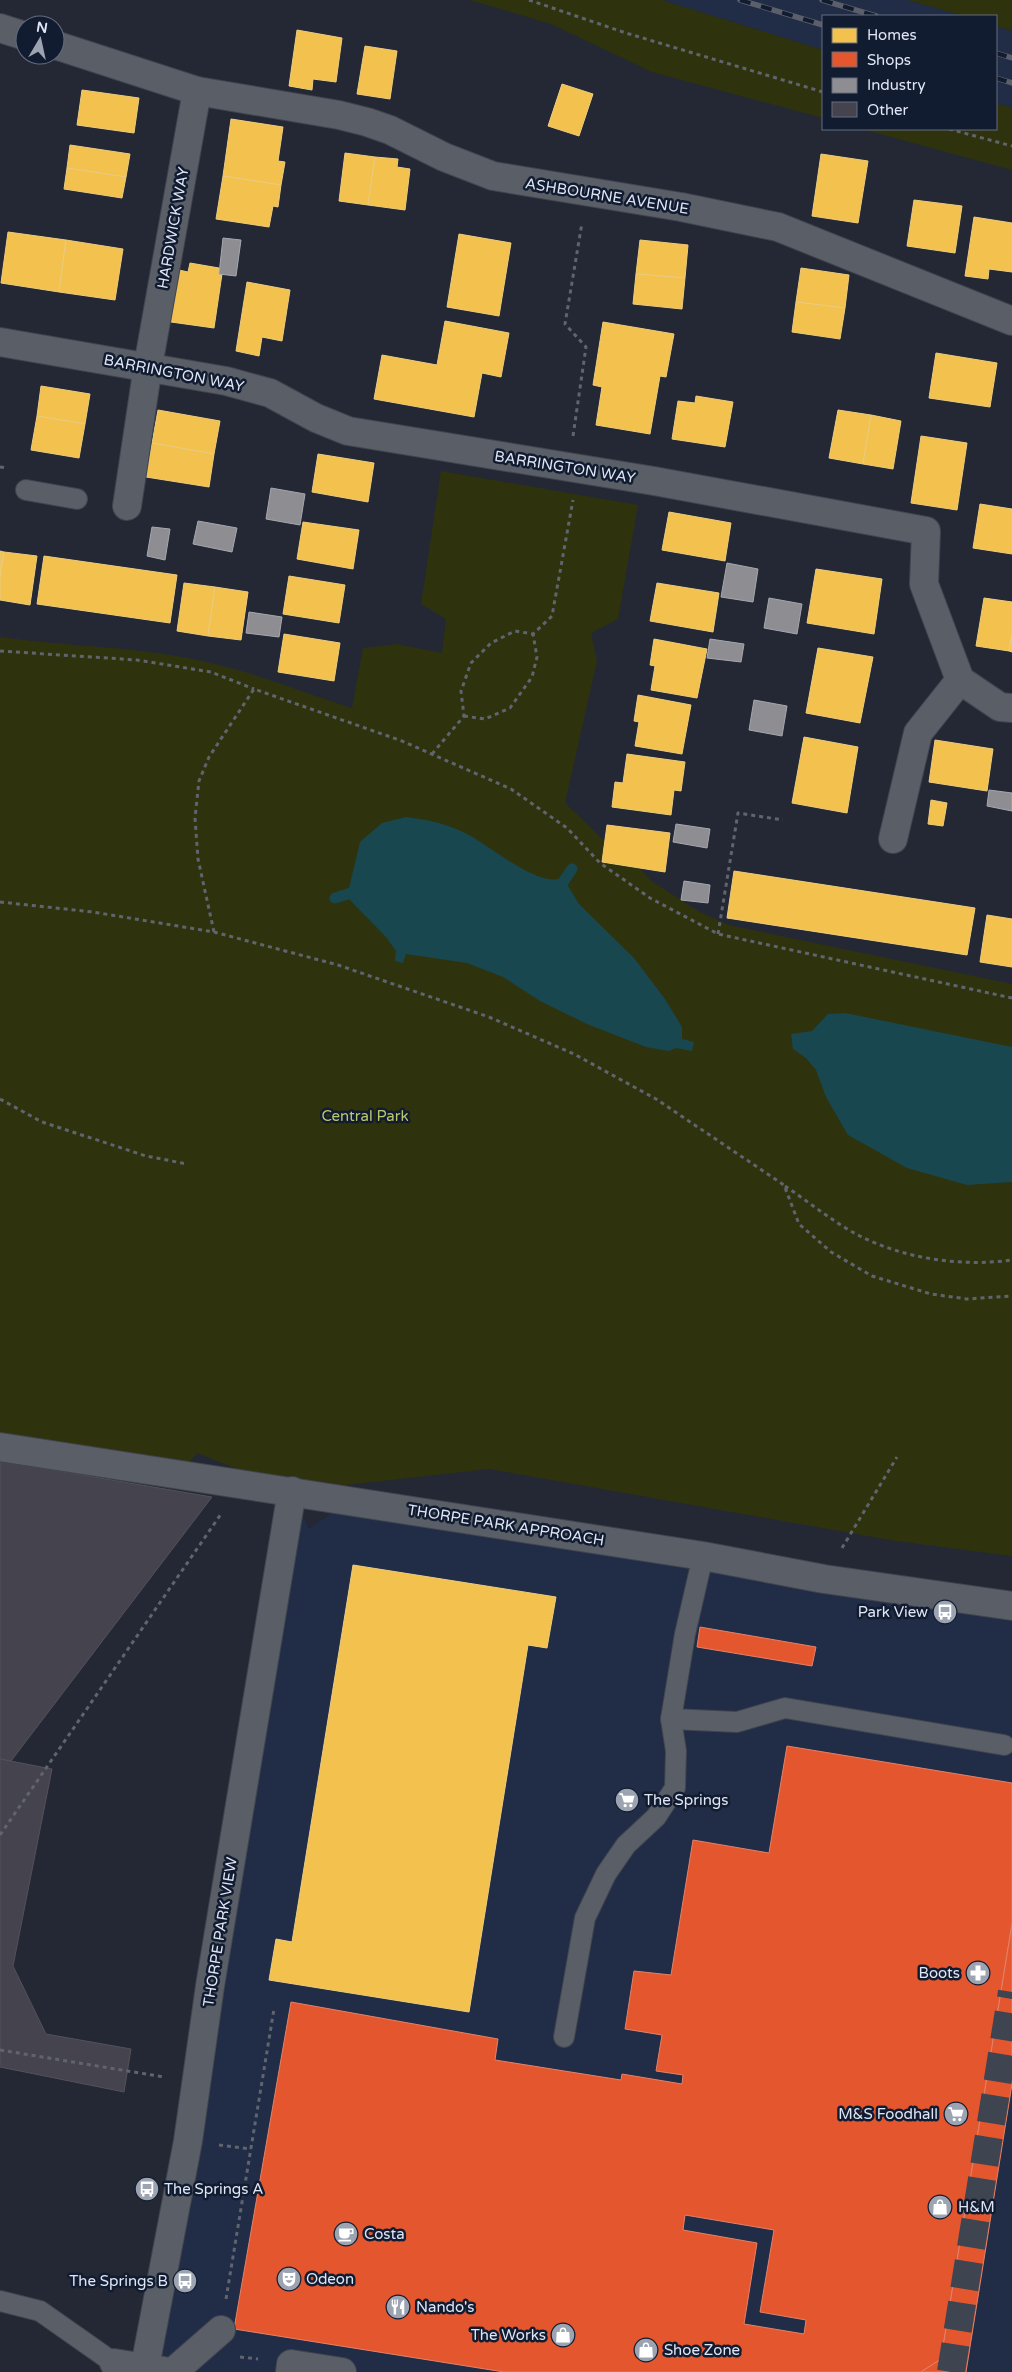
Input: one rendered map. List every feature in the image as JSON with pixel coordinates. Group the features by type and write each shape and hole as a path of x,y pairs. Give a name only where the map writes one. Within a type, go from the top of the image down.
{"street":[{"path":"0,28 15,33"},
{"name":"ASHBOURNE AVENUE","path":"65,48 197,91 367,122 390,130 444,156 493,176 681,207 778,228 1012,321"},
{"name":"HARDWICK WAY","path":"127,506 148,366 197,91"},
{"name":"BARRINGTON WAY","path":"0,342 148,366 226,381 270,393 316,418 348,431 574,468 926,531 924,584 960,680"},
{"path":"893,839 918,733 960,680 1000,707 1012,708"},
{"name":"THORPE PARK APPROACH","path":"0,1447 292,1491 704,1556 824,1578 1012,1606"},
{"name":"THORPE PARK VIEW","path":"153,2371 212,1976 292,1491"},
{"path":"173,2372 221,2330"},
{"path":"114,2363 153,2371"},
{"path":"290,2368 342,2372"}],"lane":[{"path":"26,490 77,499"},
{"path":"564,2036 585,1918 606,1874 626,1846 656,1817 675,1788 676,1751 671,1719 685,1634 704,1556"},
{"path":"671,1719 737,1722 785,1708 1004,1745"},
{"path":"0,2301 40,2311 114,2363"}],"path":[{"path":"529,0 626,33 822,92"},
{"path":"953,130 1012,146"},
{"path":"533,634 552,616 574,468 586,347 565,324 587,192"},
{"path":"432,754 464,716 461,692 471,663 491,643 515,631 533,634"},
{"path":"464,716 485,719 510,708 532,678 537,657 533,634"},
{"path":"0,651 137,660 212,672 254,689 402,740 511,789 567,828 600,863 650,898 718,934 1012,998"},
{"path":"214,932 198,859 196,818 198,781 209,758 254,689"},
{"path":"718,934 738,813 783,820"},
{"path":"0,902 93,912 214,932 338,965 489,1016 574,1054 656,1099 857,1235 888,1249 928,1258 987,1263 1012,1260"},
{"path":"0,1099 42,1122 146,1156 187,1164"},
{"path":"784,1185 799,1224 831,1252 872,1276 931,1294 967,1299 1012,1296"},
{"path":"824,1578 897,1456"},
{"path":"0,1835 241,1484"},
{"path":"274,2009 216,2353 290,2368"},
{"path":"0,2050 196,2082"}],"shaded area":[{"path":"662,0 908,0 960,15 822,15 822,50"},
{"path":"997,26 1012,31 1012,108 997,103"},
{"path":"406,817 439,823 461,831 538,876 559,879 562,875 570,878 568,886 579,904 634,958 665,999 682,1027 682,1039 694,1042 692,1051 676,1048 669,1051 646,1047 587,1024 540,1001 503,977 467,963 406,954 403,963 395,961 396,951 386,937 348,898 343,900 340,892 349,888 360,842 382,823"},
{"path":"845,1013 1012,1047 1012,1182 967,1185 907,1168 848,1135 826,1097 816,1070 806,1058 793,1049 791,1034 812,1031 828,1014"},
{"name":"The Springs","path":"292,1491 309,1529 332,1513 360,1507 1012,1613 1012,2372 144,2372"}],"green space":[{"path":"470,0 662,0 822,50 822,118 652,72 551,24"},
{"path":"908,0 1012,0 1012,31 997,26 997,15 960,15"},
{"path":"997,103 1012,108 1012,170 866,130 997,130"},
{"name":"Central Park","path":"441,471 638,505 618,619 591,633 597,661 565,803 613,849 631,857 650,880 698,911 729,925 1012,984 1012,1556 896,1541 489,1469 292,1491 197,1453 180,1474 0,1453 0,637 185,657 246,673 352,708 363,648 396,644 442,653 446,619 421,604"}],"building: Homes":[{"path":"297,30 342,38 336,82 313,79 312,90 289,86"},
{"path":"365,46 397,51 390,99 357,94"},
{"path":"562,84 593,94 579,136 548,126"},
{"path":"82,90 139,98 134,133 77,125"},
{"path":"231,119 283,127 278,161 285,162 281,185 223,176"},
{"path":"70,145 130,154 126,177 67,168"},
{"path":"345,153 375,157 368,205 339,201"},
{"path":"821,154 868,161 858,223 812,216"},
{"path":"375,157 398,159 397,167 410,169 405,210 368,205"},
{"path":"67,168 126,177 122,198 64,189"},
{"path":"223,176 281,185 278,207 273,206 269,227 216,219"},
{"path":"914,200 962,206 955,253 907,246"},
{"path":"974,217 1012,223 1012,272 989,269 988,279 965,276"},
{"path":"8,232 66,240 59,292 1,283"},
{"path":"459,234 511,243 499,316 447,307"},
{"path":"66,240 123,249 115,300 59,292"},
{"path":"640,240 688,245 685,278 636,274"},
{"path":"190,263 219,268 219,274 222,274 214,328 171,322 179,270 188,272"},
{"path":"801,268 849,275 845,308 796,302"},
{"path":"636,274 685,278 682,309 633,304"},
{"path":"247,282 290,290 282,341 262,337 259,356 236,351"},
{"path":"796,302 845,308 840,339 792,332"},
{"path":"445,321 509,333 501,377 482,373 474,417 374,399 382,355 437,365"},
{"path":"603,322 674,334 666,377 660,376 650,434 596,425 602,387 593,385"},
{"path":"936,353 997,363 990,407 929,398"},
{"path":"41,386 90,394 85,424 37,416"},
{"path":"696,396 733,402 725,447 672,439 678,401 695,403"},
{"path":"158,410 220,421 214,454 152,443"},
{"path":"838,410 871,415 863,464 829,458"},
{"path":"871,415 901,421 893,469 863,464"},
{"path":"37,416 85,424 79,458 31,450"},
{"path":"921,436 967,443 957,510 911,503"},
{"path":"152,443 214,454 209,487 146,477"},
{"path":"318,454 374,463 368,502 312,492"},
{"path":"980,504 1012,509 1012,554 973,548"},
{"path":"669,512 731,523 725,561 662,550"},
{"path":"303,522 359,530 353,569 297,559"},
{"path":"0,551 4,552 0,577"},
{"path":"4,552 37,556 30,605 0,600 0,577"},
{"path":"44,556 177,575 170,623 37,604"},
{"path":"816,569 882,579 874,634 807,623"},
{"path":"289,576 345,585 339,623 283,614"},
{"path":"184,583 215,587 208,636 177,631"},
{"path":"657,583 719,593 713,632 650,621"},
{"path":"215,587 248,592 241,640 208,636"},
{"path":"984,598 1012,602 1012,634 1009,651 976,646"},
{"path":"284,634 340,643 334,681 278,672"},
{"path":"1012,634 1012,652 1009,651"},
{"path":"654,639 707,649 697,698 651,690 655,666 650,665"},
{"path":"818,648 873,657 860,723 806,713"},
{"path":"638,695 691,705 682,754 635,746 639,722 634,721"},
{"path":"804,737 858,747 847,813 792,803"},
{"path":"935,740 993,749 987,791 929,782"},
{"path":"627,754 685,762 681,791 674,790 671,815 612,807 615,782 623,783"},
{"path":"931,800 947,803 943,826 928,824"},
{"path":"607,825 670,833 665,872 602,862"},
{"path":"734,871 975,908 967,955 727,918"},
{"path":"987,915 1012,919 1012,967 980,962"},
{"path":"353,1565 556,1597 547,1648 528,1645 469,2012 269,1980 276,1939 292,1942"}],"building: Shops":[{"path":"700,1627 816,1647 812,1666 697,1647"},
{"path":"787,1746 1012,1783 1012,1924 941,2359 921,2372 504,2372 234,2329 291,2002 498,2039 495,2060 621,2080 622,2074 682,2084 683,2075 656,2071 662,2035 625,2029 634,1971 671,1975 693,1840 769,1853","holes":["685,2215 774,2230 760,2312 806,2320 804,2334 744,2324 757,2243 683,2230"]},
{"path":"1012,1924 1012,2084 966,2372 921,2372 941,2359"}],"building: Industry":[{"path":"223,238 241,240 236,276 219,274"},
{"path":"271,488 305,494 300,525 266,519"},
{"path":"198,521 237,528 232,552 193,544"},
{"path":"152,527 170,529 165,560 147,556"},
{"path":"727,563 758,569 753,602 721,597"},
{"path":"769,598 802,604 797,634 764,628"},
{"path":"249,612 282,617 279,637 246,633"},
{"path":"710,639 744,644 741,662 707,658"},
{"path":"754,700 787,706 782,736 749,730"},
{"path":"989,790 1012,793 1012,811 987,806"},
{"path":"676,824 710,829 707,848 673,842"},
{"path":"684,881 710,885 708,903 681,900"}],"building: Other":[{"path":"0,1461 212,1497 11,1761 0,1759"},
{"path":"0,1759 52,1769 13,1966 46,2034 131,2049 124,2092 0,2067"}],"waterway":[{"path":"559,888 572,869"},
{"path":"335,898 351,893"}],"tunnel":[{"path":"951,2372 1012,1992"}],"railway":[{"path":"740,0 822,25"},
{"path":"822,0 873,15"},
{"path":"997,53 1012,58"},
{"path":"997,78 1012,83"}],"place":[{"name":"Park View","path":"945,1612"},
{"name":"The Springs","path":"627,1800"},
{"name":"Boots","path":"978,1973"},
{"name":"M&S Foodhall","path":"956,2114"},
{"name":"The Springs A","path":"147,2189"},
{"name":"H&M","path":"940,2207"},
{"name":"Costa","path":"346,2234"},
{"name":"Odeon","path":"289,2279"},
{"name":"The Springs B","path":"185,2281"},
{"name":"Nando's","path":"398,2307"},
{"name":"The Works","path":"563,2335"},
{"name":"Shoe Zone","path":"646,2350"}]}
